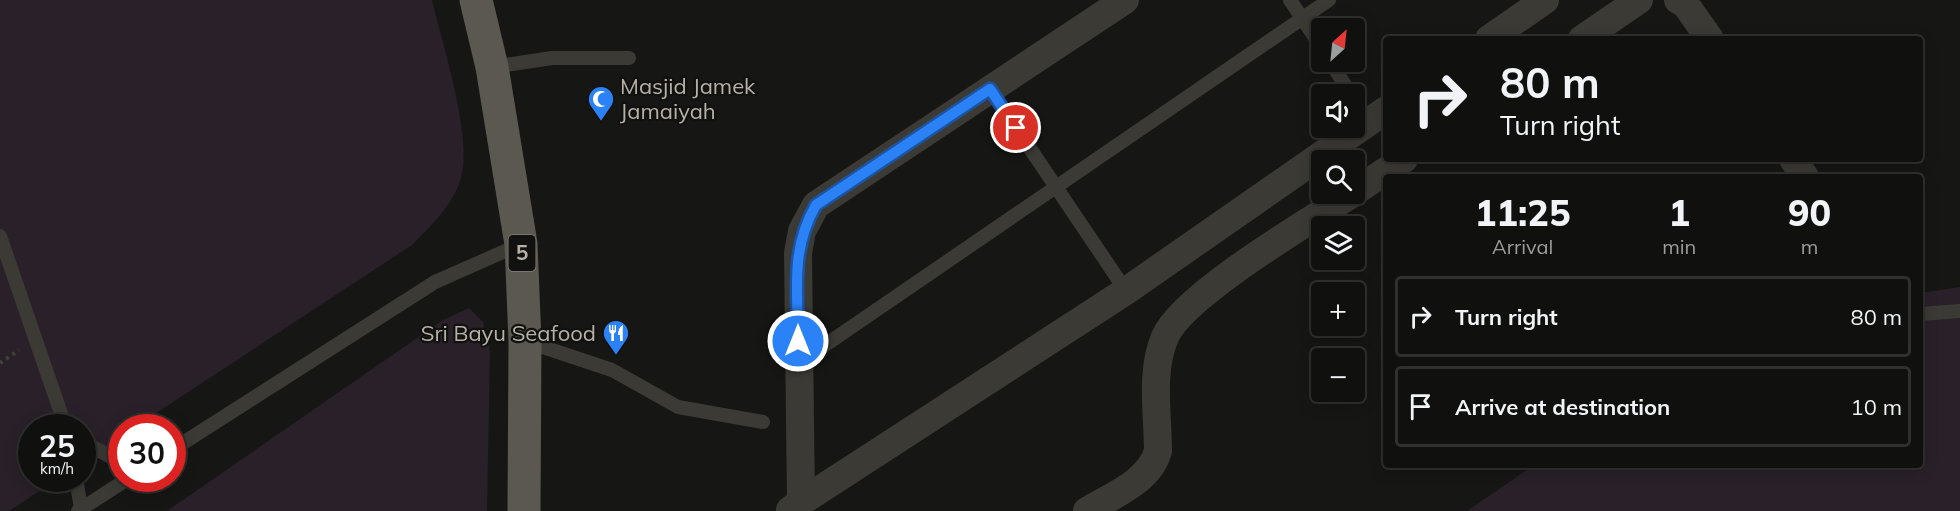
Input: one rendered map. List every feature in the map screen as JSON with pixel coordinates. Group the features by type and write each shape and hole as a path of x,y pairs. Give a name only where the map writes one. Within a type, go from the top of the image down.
{"main road":[{"name":"5","path":"476,0 492,67 521,244 525,341 524,511"}],"street":[{"path":"795,506 799,363 798,253 802,231 816,205 1125,0"},
{"path":"1493,36 1545,0"},
{"path":"1586,36 1640,0"},
{"path":"1678,0 1686,5 1708,36"},
{"path":"795,506 1126,291 1370,110"},
{"path":"1365,185 1400,162"},
{"path":"1087,511 1145,476 1156,459 1158,451 1158,365 1164,338 1172,325 1184,312 1223,280 1337,204"}],"lane":[{"path":"1290,0 1311,32"},
{"path":"799,363 1329,0"},
{"path":"492,67 552,58 629,58"},
{"path":"990,89 1126,291"},
{"path":"0,236 61,414"},
{"path":"186,441 435,282 521,244"},
{"path":"1923,314 1960,310"},
{"path":"525,341 612,370 678,407 764,422"},
{"path":"78,492 80,510 108,492"}],"shaded area":[{"path":"0,0 432,0 460,115 464,161 457,188 441,214 412,245 155,414 108,414 108,445 96,453 96,414 18,414 18,492 38,492 9,511 0,511"},
{"path":"1960,287 1960,511 1467,511 1530,468 1923,468 1923,293"},
{"path":"469,308 483,322 490,351 487,511 167,511 443,320"}],"place":[{"name":"Masjid Jamek Jamaiyah","path":"601,122"},
{"name":"Sri Bayu Seafood","path":"616,356"}],"route":[{"path":"798,341 798,253 802,231 816,205 990,89 1016,128"}]}
